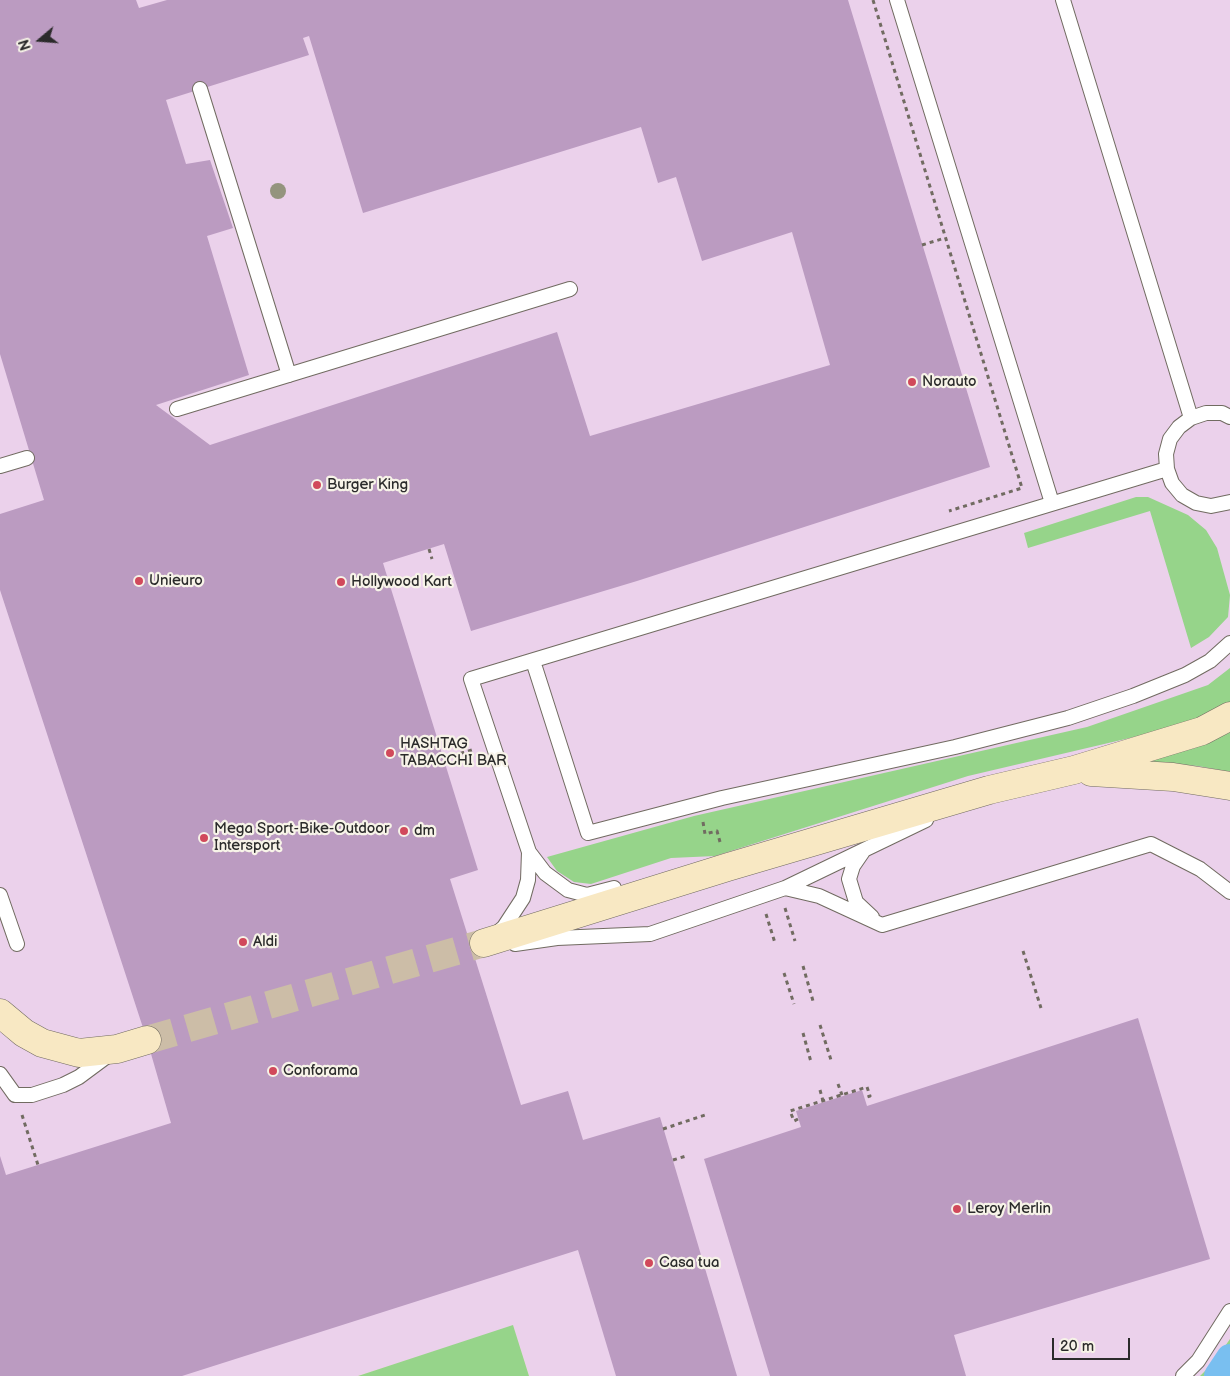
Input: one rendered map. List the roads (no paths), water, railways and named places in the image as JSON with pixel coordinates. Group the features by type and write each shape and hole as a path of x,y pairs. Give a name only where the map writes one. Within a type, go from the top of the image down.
{"street":[{"path":"484,943 710,872 989,790 1074,770 1202,730 1230,716"},
{"path":"1074,770 1173,777 1230,786"},
{"path":"0,1013 24,1033 42,1043 61,1050 79,1053 117,1049 147,1040"}],"lane":[{"path":"897,0 1052,503"},
{"path":"1063,0 1191,418"},
{"path":"200,89 289,375"},
{"path":"177,409 570,289"},
{"path":"1229,507 1196,503 1182,495 1172,483 1167,469 1166,454 1170,439 1179,426 1191,418 1206,413 1222,413 1230,416"},
{"path":"0,466 26,458"},
{"path":"710,872 680,869 587,895 568,890 557,883 536,863 529,852 472,679 1167,469"},
{"path":"533,660 588,833 699,804 955,746 1068,718 1133,696 1185,674 1210,661 1230,643"},
{"path":"484,943 519,945 557,938 650,934 784,894 864,850 989,790"},
{"path":"784,894 819,896 882,926 1151,844 1200,869 1230,892"},
{"path":"864,850 853,866 849,879 851,890 856,902 882,926"},
{"path":"484,943 504,927 523,898 528,880 529,852"},
{"path":"0,895 16,944"},
{"path":"0,1074 15,1095 32,1095 63,1085 79,1077 117,1049"},
{"path":"1183,1376 1198,1361 1230,1311"}],"waterway":[{"path":"1218,1376 1230,1358"}],"tunnel":[{"path":"147,1040 484,943"}],"place":[{"name":"Norauto","path":"912,382"},
{"name":"Burger King","path":"317,485"},
{"name":"Unieuro","path":"139,581"},
{"name":"Hollywood Kart","path":"341,582"},
{"name":"HASHTAG TABACCHI BAR","path":"390,753"},
{"name":"dm","path":"404,831"},
{"name":"Mega Sport-Bike-Outdoor Intersport","path":"204,838"},
{"name":"Aldi","path":"243,942"},
{"name":"Conforama","path":"273,1071"},
{"name":"Leroy Merlin","path":"957,1209"},
{"name":"Casa tua","path":"649,1263"}]}
